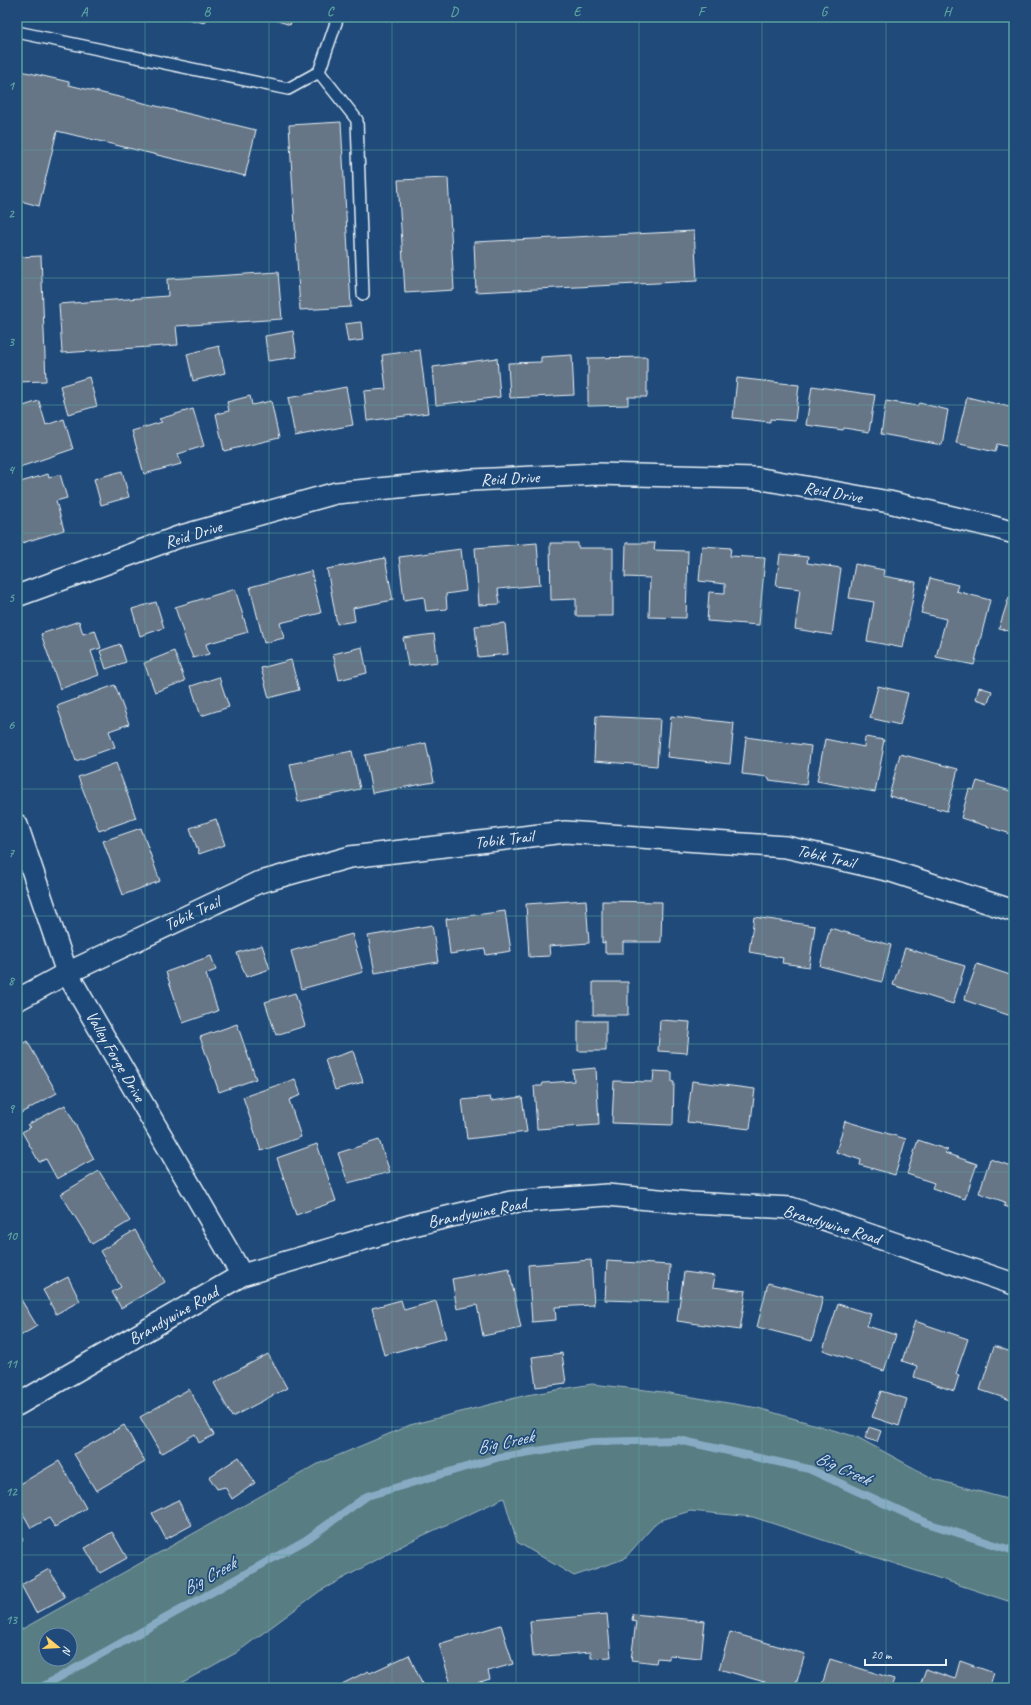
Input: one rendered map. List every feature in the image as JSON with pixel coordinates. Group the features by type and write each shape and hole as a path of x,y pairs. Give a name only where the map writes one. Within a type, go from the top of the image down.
{"street":[{"name":"Reid Drive","path":"17,596 181,536 336,493 472,480 597,474 756,478 889,502 1014,533"},
{"name":"Valley Forge Drive","path":"17,824 67,972 242,1275"},
{"name":"Tobik Trail","path":"17,1000 67,972 257,883 350,857 565,832 786,847 891,872 1014,911"},
{"name":"Brandywine Road","path":"17,1405 242,1275 409,1226 511,1202 607,1195 690,1203 792,1208 1014,1284"}],"lane":[{"path":"17,32 288,89 319,72 338,17"},
{"path":"319,72 357,120 363,294"}],"green space":[{"path":"592,1384 663,1392 758,1408 857,1437 934,1479 1014,1501 1014,1603 753,1517 690,1511 658,1521 624,1559 574,1576 517,1542 504,1498 411,1541 320,1591 236,1653 172,1688 17,1688 17,1632 318,1464 410,1425 527,1395"}],"building":[{"path":"179,17 206,17 205,23"},
{"path":"267,17 293,17 290,25"},
{"path":"21,71 69,82 69,85 256,130 245,176 57,131 39,206 17,200 17,87"},
{"path":"341,122 351,307 300,310 289,125"},
{"path":"448,178 454,290 405,293 398,180"},
{"path":"694,231 697,281 476,292 474,242"},
{"path":"41,256 46,381 17,382 17,257"},
{"path":"278,272 282,319 176,326 178,345 62,353 59,304 168,296 167,279"},
{"path":"361,322 363,340 348,342 345,324"},
{"path":"293,331 297,357 268,361 265,336"},
{"path":"219,346 225,373 193,381 187,354"},
{"path":"420,350 428,413 367,421 364,391 386,389 382,355"},
{"path":"572,355 574,395 510,398 508,363 541,362 541,357"},
{"path":"647,357 647,397 628,397 628,405 588,406 588,358"},
{"path":"497,358 500,397 436,405 433,367"},
{"path":"89,377 97,406 68,414 60,386"},
{"path":"737,378 799,385 795,421 770,419 770,422 733,418"},
{"path":"812,386 875,395 869,432 844,428 843,430 806,425"},
{"path":"346,387 353,425 295,436 288,398"},
{"path":"250,396 252,405 271,401 279,438 224,451 216,414 229,411 227,402"},
{"path":"967,397 1014,408 1014,448 997,444 995,452 956,443"},
{"path":"39,401 46,425 64,419 73,449 17,468 17,408"},
{"path":"886,401 917,406 919,403 948,410 942,445 881,434"},
{"path":"193,409 204,446 178,454 181,464 144,474 132,431 162,422 159,419"},
{"path":"122,471 129,497 101,505 94,479"},
{"path":"48,474 49,478 60,474 67,498 56,501 64,530 22,543 17,526 17,483"},
{"path":"537,543 540,585 498,589 500,604 479,605 475,548"},
{"path":"550,543 578,543 578,548 613,548 613,616 576,616 576,599 551,600"},
{"path":"626,543 655,543 654,550 688,551 686,618 649,617 650,578 625,577"},
{"path":"702,546 731,548 730,556 765,558 759,625 707,621 709,592 725,593 725,584 699,581"},
{"path":"461,549 466,591 446,594 447,609 426,611 424,597 404,600 399,557"},
{"path":"780,554 808,557 807,563 841,568 832,635 795,629 800,589 776,586"},
{"path":"385,558 393,600 353,608 355,621 337,624 327,569"},
{"path":"855,564 884,570 883,576 916,582 903,648 867,641 874,602 849,598"},
{"path":"311,571 321,613 280,623 284,638 264,643 250,587"},
{"path":"930,578 958,585 956,591 990,600 974,665 936,657 946,619 921,613"},
{"path":"235,589 248,632 206,644 209,654 193,658 188,648 175,607"},
{"path":"1009,597 1014,598 1014,633 999,628"},
{"path":"156,602 164,628 140,636 132,609"},
{"path":"79,621 83,634 95,630 101,648 91,651 99,675 60,689 41,634"},
{"path":"505,623 508,654 478,657 475,626"},
{"path":"434,634 438,662 408,666 403,638"},
{"path":"120,644 126,662 106,669 100,651"},
{"path":"362,647 367,673 339,680 333,654"},
{"path":"174,651 185,681 155,692 144,663"},
{"path":"291,660 299,690 269,698 261,668"},
{"path":"219,677 229,707 201,716 191,686"},
{"path":"115,685 129,724 109,731 115,747 76,761 57,706"},
{"path":"878,686 908,693 900,725 870,718"},
{"path":"979,687 992,691 988,703 976,699"},
{"path":"596,716 660,719 657,766 594,761"},
{"path":"671,716 734,723 730,764 667,757"},
{"path":"746,737 811,746 806,785 769,780 768,777 742,774"},
{"path":"865,737 884,740 875,792 817,781 825,739 864,747"},
{"path":"426,743 434,782 372,793 365,755"},
{"path":"352,751 360,789 298,802 290,764"},
{"path":"900,754 958,769 947,811 889,796"},
{"path":"116,763 136,818 99,831 78,777"},
{"path":"977,781 1014,792 1014,835 961,818 969,789 974,790"},
{"path":"216,819 225,845 199,854 190,828"},
{"path":"141,828 160,881 123,895 103,841"},
{"path":"586,900 589,943 549,946 550,956 529,957 526,904"},
{"path":"602,901 662,902 661,942 623,942 623,953 605,953 605,942 602,943"},
{"path":"505,911 511,951 486,955 485,949 450,954 446,919"},
{"path":"754,917 815,926 809,967 782,963 783,958 749,952"},
{"path":"432,925 438,962 375,973 368,936"},
{"path":"830,928 891,945 882,982 820,966"},
{"path":"352,934 363,972 301,989 291,951"},
{"path":"262,945 270,969 246,977 237,953"},
{"path":"905,948 965,966 953,1004 893,985"},
{"path":"211,956 216,970 206,974 218,1011 183,1023 166,972"},
{"path":"977,964 1013,976 1014,1017 964,1000"},
{"path":"593,982 628,982 628,1015 593,1015"},
{"path":"295,993 305,1026 276,1035 265,1002"},
{"path":"660,1020 690,1022 687,1053 658,1051"},
{"path":"578,1021 606,1021 606,1051 578,1051"},
{"path":"237,1024 256,1079 219,1092 200,1037"},
{"path":"27,1041 57,1093 21,1113 17,1106 17,1047"},
{"path":"353,1051 363,1082 335,1090 325,1060"},
{"path":"596,1068 599,1125 537,1129 534,1086 542,1086 543,1083 574,1081 573,1070"},
{"path":"654,1071 672,1072 672,1082 674,1082 673,1125 612,1123 614,1081 653,1082"},
{"path":"295,1079 301,1095 289,1100 301,1137 261,1151 243,1097"},
{"path":"692,1081 755,1089 750,1129 687,1122"},
{"path":"490,1097 491,1101 522,1097 527,1132 467,1139 462,1100"},
{"path":"65,1105 94,1159 57,1179 46,1159 39,1162 22,1132 31,1127 27,1125"},
{"path":"845,1121 906,1139 895,1175 860,1165 861,1160 836,1152"},
{"path":"379,1140 390,1172 348,1183 338,1153"},
{"path":"918,1140 948,1150 945,1153 977,1164 965,1199 932,1188 934,1183 907,1174"},
{"path":"317,1144 336,1201 296,1215 277,1158"},
{"path":"990,1159 1014,1167 1014,1209 1004,1206 1005,1202 979,1193"},
{"path":"99,1171 130,1221 92,1244 61,1194"},
{"path":"135,1230 165,1282 121,1308 112,1292 121,1287 100,1251"},
{"path":"591,1260 594,1305 555,1307 556,1320 532,1322 528,1265"},
{"path":"607,1261 670,1265 669,1302 605,1300"},
{"path":"509,1268 521,1328 483,1336 477,1305 457,1309 452,1279"},
{"path":"684,1272 715,1276 713,1287 746,1291 740,1330 677,1321"},
{"path":"68,1277 80,1301 56,1314 43,1290"},
{"path":"768,1283 823,1297 812,1341 757,1327"},
{"path":"17,1293 37,1326 17,1338"},
{"path":"401,1300 404,1310 436,1301 446,1338 384,1355 372,1308"},
{"path":"838,1304 871,1314 867,1326 896,1335 884,1371 823,1350"},
{"path":"915,1321 968,1339 956,1374 959,1375 954,1391 914,1377 917,1366 902,1361"},
{"path":"994,1346 1014,1353 1014,1401 980,1390"},
{"path":"562,1353 566,1383 536,1387 532,1357"},
{"path":"268,1354 287,1388 232,1417 214,1383"},
{"path":"189,1389 214,1435 199,1443 195,1434 161,1454 140,1417"},
{"path":"881,1391 907,1399 899,1426 872,1417"},
{"path":"124,1425 145,1462 96,1491 74,1454"},
{"path":"869,1427 881,1431 877,1442 865,1438"},
{"path":"239,1457 255,1483 232,1499 225,1487 217,1489 209,1477"},
{"path":"59,1461 86,1508 55,1527 49,1518 31,1528 17,1503 17,1486"},
{"path":"178,1500 192,1525 166,1539 152,1513"},
{"path":"17,1529 23,1540 19,1542 17,1541"},
{"path":"112,1532 127,1558 100,1573 85,1548"},
{"path":"49,1569 65,1597 36,1613 21,1585"},
{"path":"607,1614 611,1657 591,1658 591,1652 533,1657 530,1621"},
{"path":"633,1614 705,1621 701,1658 669,1655 669,1659 657,1658 656,1663 631,1660 636,1621 632,1620"},
{"path":"501,1625 513,1664 488,1671 490,1679 459,1688 452,1688 439,1644"},
{"path":"730,1632 805,1654 795,1688 769,1688 767,1687 768,1683 719,1669"},
{"path":"409,1655 424,1688 344,1688 342,1684 368,1671 370,1673"},
{"path":"830,1659 894,1679 891,1688 821,1688"},
{"path":"960,1661 994,1673 989,1688 919,1688 926,1669 955,1679"}],"waterway":[{"name":"Big Creek","path":"40,1688 306,1540 367,1496 500,1457 592,1442 679,1440 809,1469 927,1523 1014,1551"}]}
